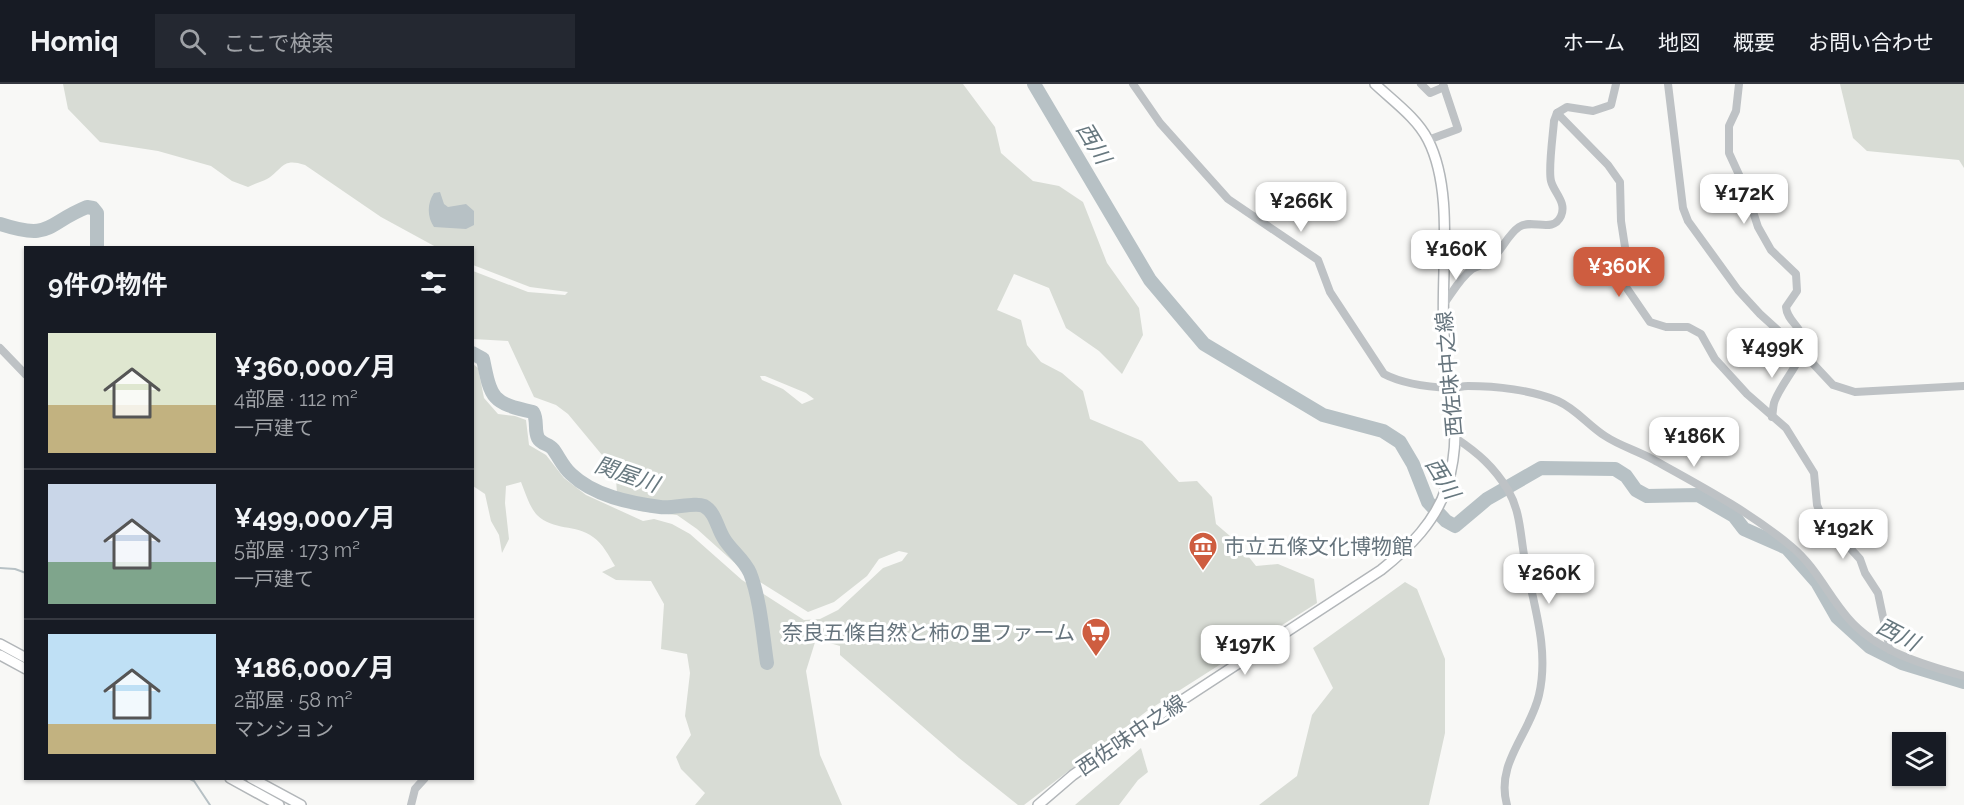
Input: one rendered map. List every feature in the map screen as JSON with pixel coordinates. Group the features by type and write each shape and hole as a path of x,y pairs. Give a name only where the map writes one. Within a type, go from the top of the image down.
{"main road":[{"name":"西佐味中之線","path":"1038,805 1073,775 1129,735 1381,570 1414,541 1440,505 1454,462 1456,439 1452,388 1446,358 1441,179 1428,140 1412,118 1375,84"},
{"path":"0,644 24,662"},
{"path":"0,656 24,662"},
{"path":"234,780 279,805"},
{"path":"255,780 301,805"}],"street":[{"path":"1133,84 1160,123 1228,199 1318,260 1330,292 1384,374 1396,380 1452,388 1467,386 1527,393 1556,400 1569,407 1605,436 1651,458 1748,514 1781,539 1812,568 1849,620 1867,637 1890,650 1938,669 1964,676"},
{"path":"1421,84 1430,93 1444,85 1458,129 1428,140"},
{"path":"1443,305 1463,277 1474,268 1489,261 1518,228 1525,224 1556,223 1561,217 1563,208 1561,199 1551,181 1554,121 1557,113 1567,107 1593,111 1611,105 1616,84"},
{"path":"1668,84 1683,208 1688,221 1738,290 1803,353 1833,386 1855,392 1964,386"},
{"path":"1739,84 1736,111 1729,126 1729,153 1746,190 1758,227 1771,250 1796,274 1797,291 1786,307 1790,320 1798,328 1803,340 1803,353 1789,373 1774,403 1772,417"},
{"path":"1557,113 1608,165 1620,182 1621,221 1625,246 1619,270 1626,287 1650,322 1666,327 1688,327 1701,334 1715,359 1747,394 1786,428 1814,472 1817,505 1830,536 1860,559 1865,573 1878,593 1890,650"},
{"path":"0,348 24,373"},
{"path":"1456,439 1494,469 1517,509 1521,523 1524,556 1538,617 1542,678 1531,722 1512,753 1504,776 1508,805"},
{"path":"411,805 415,789 422,780"}],"shaded area":[{"path":"63,84 963,84 995,127 1001,153 1033,181 1059,186 1083,202 1107,263 1139,308 1143,335 1122,374 1099,351 1066,328 1049,288 1014,274 997,310 1021,320 1027,345 1041,362 1062,373 1083,391 1090,419 1142,441 1179,482 1197,481 1212,497 1216,524 1237,542 1256,566 1278,564 1314,579 1317,603 1147,711 1024,805 1018,805 959,758 840,655 840,646 816,639 806,671 820,755 842,805 695,805 705,793 681,769 676,757 691,735 685,716 690,673 687,654 661,649 664,604 651,581 616,580 602,572 615,566 600,543 579,530 557,526 543,520 532,508 521,482 506,486 505,503 509,539 502,553 499,535 491,521 485,494 474,487 474,365 478,368 484,398 498,414 526,420 529,445 546,455 564,478 586,495 643,521 654,519 672,524 690,534 742,580 804,620 820,619 838,610 883,568 902,561 908,553 899,551 879,559 867,576 834,602 808,612 747,574 697,529 677,515 639,511 617,493 615,466 607,461 568,414 556,405 534,397 508,341 474,339 474,271 528,292 565,295 568,292 530,287 474,265 474,246 434,246 381,217 305,165 287,163 267,179 248,187 232,181 211,166 158,151 100,142 68,109","holes":["760,376 806,393 814,399 802,404 783,389 762,380"]},
{"path":"1840,84 1964,84 1964,168 1959,160 1867,151 1853,138"},
{"path":"440,192 444,204 448,207 466,204 474,211 474,225 466,229 434,227 430,219 429,206 434,193"},
{"path":"1405,582 1417,589 1445,659 1445,733 1429,805 1259,805 1297,776 1312,715 1333,688 1313,648"},
{"path":"1141,748 1148,772 1138,780 1119,805 1075,805"}],"waterway":[{"name":"西川","path":"1034,84 1150,280 1204,344 1323,415 1383,431 1400,442 1413,464 1428,502 1446,521 1455,526 1487,499 1541,468 1615,469 1626,476 1636,490 1647,496 1698,495 1734,516 1744,529 1787,548 1817,582 1837,617 1870,647 1902,663 1964,682"},
{"name":"関屋川","path":"0,224 17,229 39,231 87,207 93,208 97,213 97,246"},
{"name":"関屋川","path":"474,354 483,359 488,383 496,397 509,406 533,412 539,440 553,449 566,468 580,482 601,493 637,503 665,507 700,505 708,509 726,542 750,573 759,605 767,663"},
{"path":"0,568 24,572"},
{"path":"192,780 210,805"}],"place":[{"name":"市立五條文化博物館","path":"1203,572"},
{"name":"奈良五條自然と柿の里ファーム","path":"1096,658"}]}
